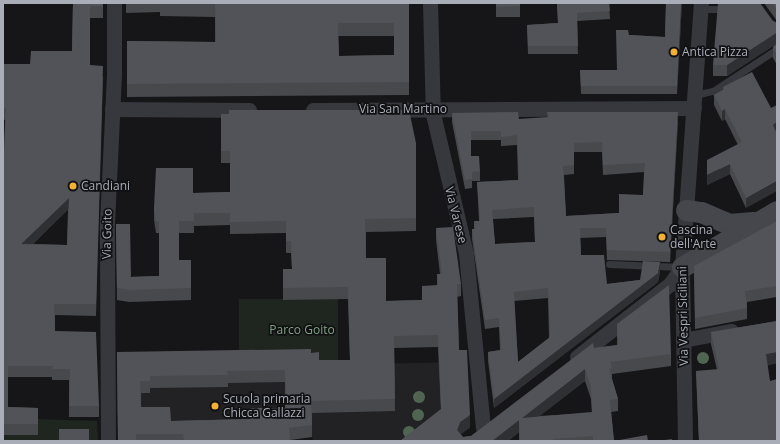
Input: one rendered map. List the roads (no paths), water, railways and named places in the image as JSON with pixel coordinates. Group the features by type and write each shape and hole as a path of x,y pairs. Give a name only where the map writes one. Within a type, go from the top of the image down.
{"street":[{"name":"Via Goito","path":"108,441 107,223 112,109 114,3"},
{"name":"Via Varese","path":"430,3 432,109 466,254 482,428"},
{"name":"Via Vespri Siciliani","path":"685,441 682,267 701,6"},
{"name":"Via San Martino","path":"297,110 432,109 694,102"},
{"path":"112,109 265,110"},
{"path":"686,210 701,212 729,224 756,222"},
{"path":"562,368 670,284 682,267 777,211"},
{"path":"683,340 746,328"},
{"path":"469,438 500,415"}],"lane":[{"path":"701,6 721,9 732,3"},
{"path":"694,102 777,49"},
{"path":"609,264 682,267"}],"place":[{"name":"Antica Pizza","path":"674,52"},
{"name":"Candiani","path":"73,186"},
{"name":"Cascina dell'Arte","path":"662,237"},
{"name":"Scuola primaria Chicca Gallazzi","path":"215,406"}],"park label":[{"name":"Parco Goito","path":"302,330"}]}
